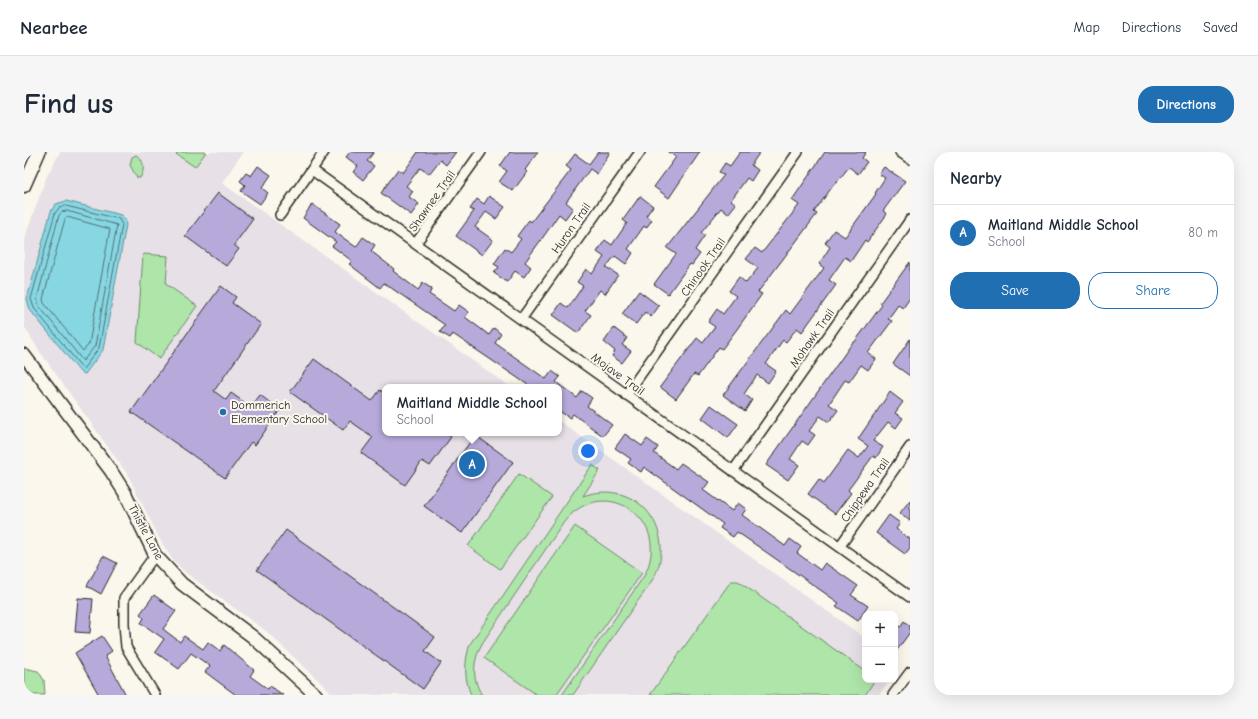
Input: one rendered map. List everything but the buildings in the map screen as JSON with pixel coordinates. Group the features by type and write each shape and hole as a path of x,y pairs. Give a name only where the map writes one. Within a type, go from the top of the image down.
{"street":[{"path":"24,186 39,152"},
{"path":"280,215 324,152"},
{"name":"Shawnee Trail","path":"416,244 481,152"},
{"name":"Huron Trail","path":"522,318 640,152"},
{"name":"Chinook Trail","path":"626,395 798,152"},
{"path":"900,152 910,159"},
{"name":"Mojave Trail","path":"312,170 522,318 626,395 910,597"},
{"name":"Mohawk Trail","path":"733,471 910,220"},
{"name":"Thistle Lane","path":"24,355 111,470 126,493 155,555 182,584 253,637 316,695"},
{"name":"Chippewa Trail","path":"840,546 910,447"},
{"path":"155,555 124,598 126,647 155,695"},
{"path":"894,695 910,672"}],"shaded area":[{"path":"60,152 243,152 222,183 506,384 382,384 382,436 562,436 562,423 862,636 862,683 888,683 879,695 334,695 266,631 186,573 172,559 160,540 128,475 38,349 24,326 24,240 46,178"}],"green space":[{"path":"178,152 206,152 195,167 176,154"},
{"path":"136,155 143,162 143,172 140,178 137,178 130,165 132,157"},
{"path":"143,254 168,256 166,284 197,306 159,359 137,342"},
{"path":"592,465 600,470 583,496 598,492 612,492 627,496 640,504 656,524 660,540 661,557 654,577 573,695 562,695 644,576 651,556 650,537 642,521 630,509 615,502 598,501 580,508 564,522 483,642 475,662 476,682 482,695 471,695 466,676 467,657 470,644"},
{"path":"519,474 552,497 500,569 468,546"},
{"path":"575,526 642,573 556,695 537,695 484,658"},
{"path":"731,581 738,581 862,669 862,683 873,683 865,695 650,695"},
{"path":"24,668 38,671 44,680 45,695 24,695"}],"water":[{"path":"66,201 121,215 125,219 126,225 103,350 85,374 80,372 30,310 27,299 51,211 56,204"}],"place":[{"name":"Dommerich Elementary School","path":"223,412"},
{"name":"Maitland Middle School","path":"472,464"}]}
